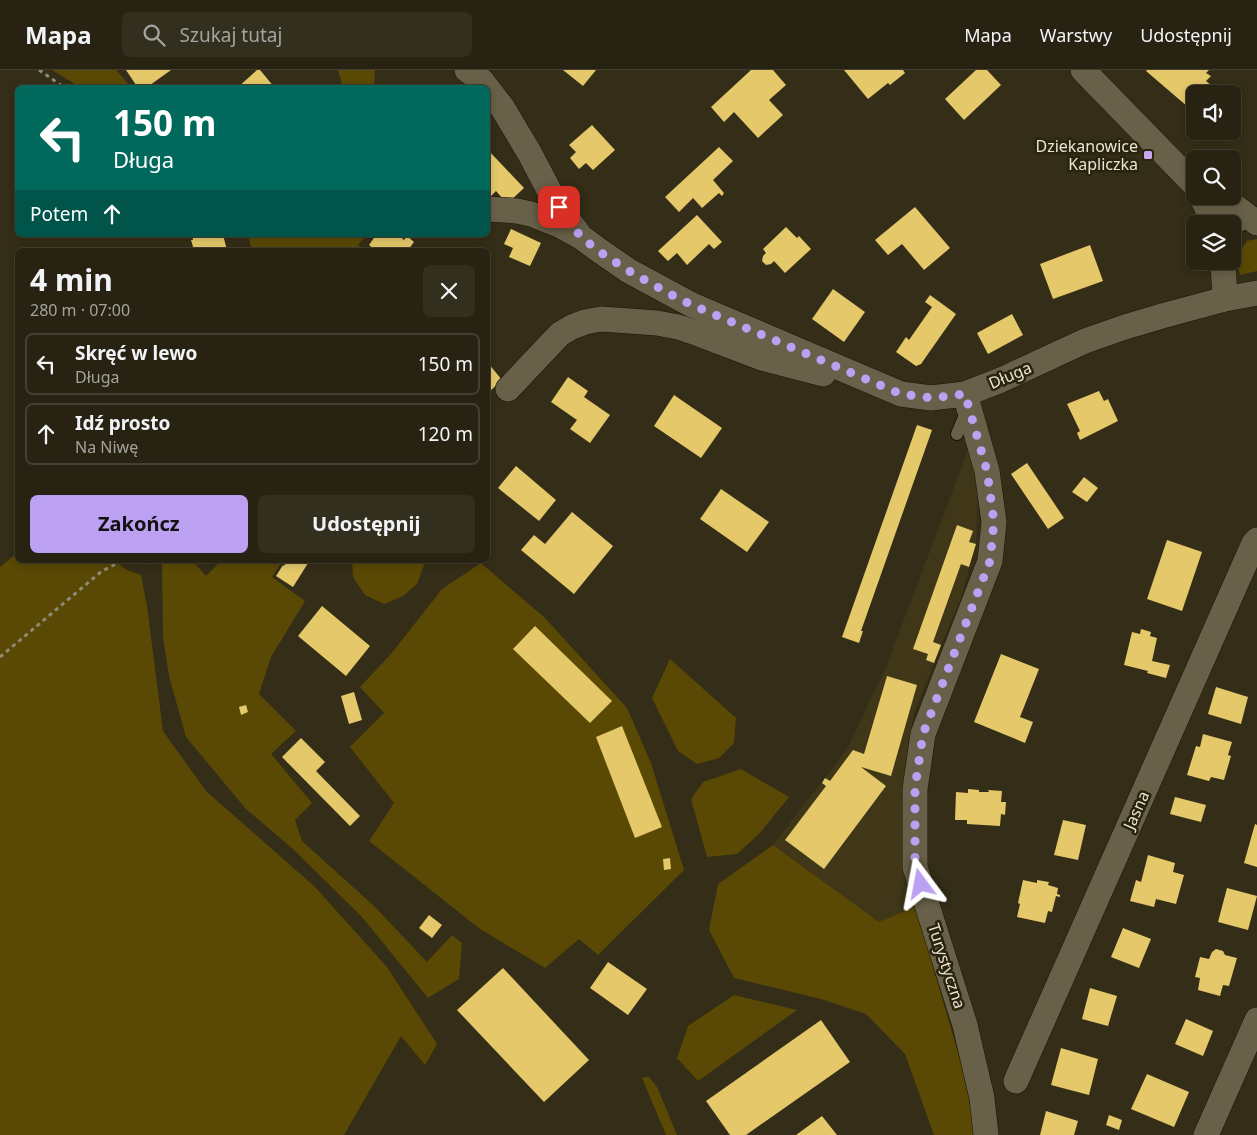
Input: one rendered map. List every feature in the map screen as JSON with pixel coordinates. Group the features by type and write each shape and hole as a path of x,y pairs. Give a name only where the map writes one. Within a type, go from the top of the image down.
{"street":[{"path":"467,70 484,85"},
{"path":"1083,70 1186,177"},
{"path":"490,92 502,107 530,154 552,196 581,237"},
{"path":"1229,205 1247,224"},
{"path":"490,209 531,214 581,237"},
{"name":"Długa","path":"581,237 629,271 692,305 901,394 932,398 967,400 1000,380 1085,342 1117,330 1162,316 1257,293"},
{"path":"1223,270 1225,300"},
{"path":"508,389 560,334 584,322 601,319 658,323 678,327 762,358 901,394"},
{"name":"Turystyczna","path":"967,400 987,471 993,513 994,522 990,561 923,734 915,788 915,867 965,1025 982,1098 986,1135"},
{"name":"Jasna","path":"1016,1081 1254,543 1257,540"},
{"path":"1206,1135 1257,1020"}],"lane":[{"path":"957,434 967,400"}],"path":[{"path":"39,70 61,85"},
{"path":"0,657 102,571 118,563"}],"shaded area":[{"path":"52,70 116,70 129,85 77,85"},
{"path":"338,70 375,70 374,85 342,85"},
{"path":"249,237 365,237 358,245 362,248 251,248"},
{"path":"1257,239 1257,271 1240,275 1241,251 1247,241"},
{"path":"970,445 978,494 976,544 960,601 914,713 901,796 916,906 879,922 773,845 847,749 884,672"},
{"path":"15,555 15,563 117,563 127,570 141,575 147,606 163,731 206,791 315,887 387,967 437,1044 425,1065 401,1036 344,1135 0,1135 0,567"},
{"path":"162,563 195,563 206,576 219,563 281,563 272,577 305,601 271,657 259,694 296,731 271,754 312,803 295,820 302,841 374,906 427,962 452,935 462,943 459,979 428,998 362,917 293,849 246,809 186,737 169,676 163,637"},
{"path":"352,563 425,563 417,584 403,596 384,604 365,595 353,577"},
{"path":"481,563 545,618 627,708 651,763 684,870 598,955 579,939 545,968 480,929 369,841 394,803 350,747 384,713 360,687 391,654 442,589"},
{"path":"670,659 736,718 734,743 719,758 697,764 678,751 652,698"},
{"path":"741,769 789,797 759,834 737,854 707,857 691,799 703,782"},
{"path":"773,845 879,922 916,906 971,1097 975,1135 934,1135 905,1054 866,1014 821,999 734,978 709,930 718,884"},
{"path":"734,995 797,1010 698,1081 677,1058 688,1026"},
{"path":"649,1077 657,1087 677,1135 666,1135 642,1078"}],"building":[{"path":"126,70 171,70 150,85 136,85"},
{"path":"257,70 260,70 272,85 240,85"},
{"path":"563,70 596,70 583,86"},
{"path":"751,70 773,70 786,85 769,100 783,115 758,138 734,112 724,122 711,107"},
{"path":"844,70 903,70 905,73 890,85 888,83 868,99"},
{"path":"976,70 987,70 1001,85 964,120 945,99"},
{"path":"1209,70 1206,73 1211,76 1206,81 1211,85 1186,85 1186,105 1146,71"},
{"path":"592,125 615,150 593,170 586,163 579,169 570,158 576,152 569,145"},
{"path":"719,147 733,161 713,180 724,193 722,196 719,193 702,208 693,198 679,212 665,197"},
{"path":"490,152 524,188 509,202 505,197 503,199 496,191 490,197"},
{"path":"915,207 950,248 924,270 902,244 888,255 875,240"},
{"path":"697,215 722,242 714,249 709,244 687,265 677,253 668,261 658,251"},
{"path":"786,227 797,238 799,236 811,249 785,273 774,261 766,265 762,261 766,253 763,249"},
{"path":"511,229 541,243 530,266 509,257 513,248 504,244"},
{"path":"192,237 224,237 226,248 193,248 191,240 193,240"},
{"path":"375,237 400,237 404,240 408,237 414,242 410,248 373,248 369,245"},
{"path":"1090,245 1103,281 1053,299 1040,264"},
{"path":"833,289 865,312 844,342 812,319"},
{"path":"930,295 956,314 921,364 916,366 896,352 906,337 909,340 932,307 925,302"},
{"path":"1012,314 1023,335 988,354 977,333"},
{"path":"490,365 502,380 490,391"},
{"path":"568,377 588,391 584,397 610,415 590,443 570,429 577,420 551,402"},
{"path":"1099,391 1104,401 1108,399 1118,421 1080,440 1077,433 1080,431 1067,404"},
{"path":"674,395 722,428 701,458 654,426"},
{"path":"917,425 932,430 861,631 863,631 859,643 842,637"},
{"path":"1027,463 1064,518 1048,529 1011,474"},
{"path":"516,466 556,500 539,521 498,488"},
{"path":"1084,477 1098,488 1087,502 1072,492"},
{"path":"721,489 769,522 747,552 700,519"},
{"path":"572,512 613,546 574,594 521,550 534,535 545,544"},
{"path":"957,525 973,531 969,542 976,544 969,567 961,564 933,642 941,645 934,663 926,660 928,654 913,649"},
{"path":"1167,540 1202,552 1182,611 1147,599"},
{"path":"286,563 308,563 293,587 276,576"},
{"path":"322,606 370,646 346,676 298,636"},
{"path":"535,626 612,701 590,723 513,649"},
{"path":"1141,629 1151,632 1150,636 1157,638 1152,661 1170,665 1166,678 1124,665 1132,632 1140,634"},
{"path":"1001,654 1039,669 1020,717 1033,722 1025,743 974,722"},
{"path":"887,676 917,685 891,776 861,767 886,786 824,869 785,840 826,786 822,783 825,778 830,781 853,750 864,754"},
{"path":"1216,687 1248,697 1241,724 1208,714"},
{"path":"354,692 362,720 349,724 341,696"},
{"path":"246,705 248,712 241,715 239,707"},
{"path":"622,726 662,827 635,838 596,737"},
{"path":"1203,734 1232,742 1228,755 1231,756 1224,780 1211,777 1209,781 1187,775 1196,746 1200,747"},
{"path":"301,738 325,762 316,771 360,816 350,826 282,757"},
{"path":"968,789 979,790 979,792 989,792 988,790 1002,791 1001,802 1006,802 1005,815 1001,814 1000,826 967,824 967,820 955,820 956,792 968,793"},
{"path":"1175,797 1206,805 1201,822 1170,814"},
{"path":"1063,820 1086,825 1078,860 1054,855"},
{"path":"1255,824 1257,825 1257,867 1244,863"},
{"path":"1148,855 1175,863 1173,872 1184,875 1176,904 1156,899 1154,907 1130,901 1136,880 1141,882"},
{"path":"670,858 671,869 664,870 663,859"},
{"path":"1023,880 1037,883 1037,880 1049,882 1048,885 1058,888 1057,894 1060,897 1056,896 1052,912 1048,911 1045,923 1017,917"},
{"path":"1227,888 1257,896 1248,930 1218,922"},
{"path":"429,915 442,925 432,938 419,928"},
{"path":"1123,928 1151,939 1139,968 1111,957"},
{"path":"1216,949 1223,951 1225,955 1237,958 1229,986 1223,985 1220,996 1198,990 1200,978 1195,977 1200,957 1209,959 1212,952"},
{"path":"608,962 647,989 628,1015 590,988"},
{"path":"503,968 589,1060 544,1102 457,1010"},
{"path":"1090,988 1117,996 1108,1026 1082,1019"},
{"path":"1186,1019 1213,1031 1203,1056 1175,1044"},
{"path":"821,1020 850,1062 746,1135 730,1135 706,1101"},
{"path":"1061,1048 1098,1059 1089,1095 1051,1085"},
{"path":"1147,1074 1189,1092 1174,1127 1131,1109"},
{"path":"1046,1111 1078,1121 1074,1135 1040,1135"},
{"path":"1109,1115 1122,1120 1119,1130 1106,1125"},
{"path":"822,1116 837,1135 796,1135"}],"place":[{"name":"Dziekanowice Kapliczka","path":"1148,155"}],"route":[{"path":"559,207 581,237 600,252 629,271 692,305 901,394 932,398 965,394 987,471 994,522 990,561 923,734 915,788 915,867 921,884"}]}
